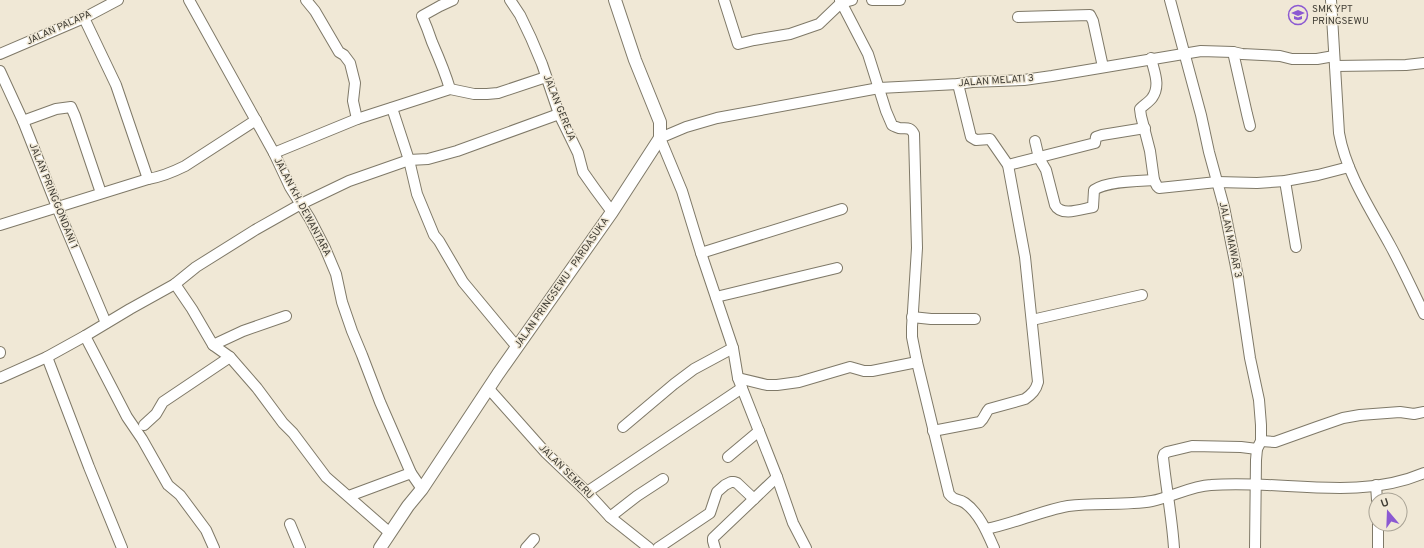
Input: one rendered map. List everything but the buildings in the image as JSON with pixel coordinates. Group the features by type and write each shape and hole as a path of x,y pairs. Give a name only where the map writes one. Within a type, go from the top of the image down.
{"main road":[{"path":"615,0 635,60 660,122 660,138"},
{"name":"JALAN PRINGSEWU - PARDASUKA","path":"380,548 422,489 517,347 612,212 660,138"}],"street":[{"name":"JALAN PALAPA","path":"0,54 84,18 118,0"},
{"name":"JALAN KH. DEWANTARA","path":"189,0 274,153 290,187 318,233 336,274 342,302 352,331 385,415 411,473 422,489"},
{"path":"306,0 315,11 339,52 344,54 350,63 355,83 353,101 357,119"},
{"path":"450,89 444,69 422,16 453,0"},
{"name":"JALAN GEREJA","path":"510,0 520,15 542,64 559,114 578,153 583,172 612,212"},
{"path":"724,0 738,44 790,34 819,24 841,1 852,0"},
{"path":"872,0 900,0"},
{"name":"JALAN MAWAR 3","path":"1170,0 1224,207 1239,282 1250,358 1259,400 1261,425 1255,484 1255,548"},
{"path":"1331,0 1339,133 1342,149 1349,167 1392,248 1424,314"},
{"path":"841,1 868,54 886,111 892,125 899,128 909,128 914,134 917,248 912,337 949,494 953,499 964,502 978,516 986,529 994,548"},
{"path":"1018,17 1090,16 1093,21 1103,67"},
{"path":"84,18 116,85 148,180"},
{"name":"JALAN MELATI 3","path":"660,138 686,127 717,118 879,88 1024,80 1075,73 1151,58 1201,51 1233,52 1292,59 1317,59 1406,65 1424,63"},
{"path":"1233,52 1250,126"},
{"path":"1151,58 1157,83 1156,90 1151,100 1140,109 1150,151 1154,180 1159,188 1217,182 1256,183 1285,181 1349,167"},
{"name":"JALAN PRINGGONDANI 1","path":"0,71 23,121 57,207 106,323"},
{"path":"274,153 357,119 450,89 474,94 498,93 546,77"},
{"path":"933,431 976,424 984,419 986,411 989,409 1025,399 1036,389 1038,382 1025,258 1008,166 990,139 976,140 971,136 958,84"},
{"path":"23,121 56,109 71,107 76,116 101,194"},
{"path":"392,108 409,160 417,194 434,236 439,241 464,282 517,347"},
{"path":"0,378 47,357 85,336 175,284 196,267 301,204 349,181 409,160 428,158 456,151 559,114"},
{"path":"0,225 156,178 185,166 256,120"},
{"path":"1008,166 1095,143 1096,137 1145,128"},
{"path":"660,138 682,191 700,254 734,348 738,378 777,477 793,523 806,548"},
{"path":"1035,141 1039,158 1046,170 1056,205 1061,211 1093,207 1094,190 1098,187 1154,180"},
{"path":"1285,181 1296,247"},
{"path":"700,254 842,209"},
{"path":"716,296 837,268"},
{"path":"175,284 192,309 213,345 230,357 257,388 283,423 293,432 326,477 390,532"},
{"path":"1032,320 1142,295"},
{"path":"213,345 243,331 286,316"},
{"path":"912,317 931,319 975,319"},
{"path":"85,336 127,417 142,439 168,485 180,495 206,530 214,548"},
{"path":"623,426 694,369 734,348"},
{"path":"47,357 122,548"},
{"path":"144,425 156,414 162,402 230,357"},
{"path":"738,378 767,385 777,385 799,382 850,367 864,371 872,371 917,362"},
{"path":"587,492 742,388"},
{"name":"JALAN SEMERU","path":"489,389 546,453 587,492 610,517 649,548"},
{"path":"1174,548 1173,526 1167,497 1163,457 1167,452 1192,446 1241,447 1259,445 1275,442 1343,418 1360,415 1400,412 1414,414 1424,412"},
{"path":"728,457 759,431"},
{"path":"349,496 411,473"},
{"path":"986,529 1068,506 1154,501 1208,485 1255,484 1330,489 1376,485 1399,481 1424,473"},
{"path":"715,548 713,538 777,477"},
{"path":"610,517 637,496 663,479"},
{"path":"658,548 710,513 717,492 725,485 731,482 737,483 754,499"},
{"path":"1376,485 1376,492"},
{"path":"290,524 300,548"},
{"path":"1378,532 1378,548"},
{"path":"526,548 534,539"}],"place":[{"name":"SMK YPT PRINGSEWU","path":"1298,15"}]}
